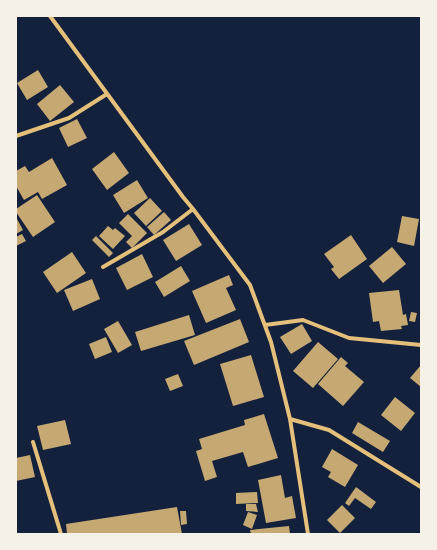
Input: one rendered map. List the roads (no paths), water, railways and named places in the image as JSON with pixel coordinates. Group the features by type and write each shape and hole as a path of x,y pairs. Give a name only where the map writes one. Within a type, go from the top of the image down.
{"street":[{"path":"50,16 183,197 250,285 271,342 290,418 308,534"},
{"path":"16,136 69,118 107,94"},
{"path":"103,267 163,232 193,209"},
{"path":"265,325 303,320 348,338 421,345"},
{"path":"290,418 329,430 421,487"},
{"path":"33,442 61,534"}]}
